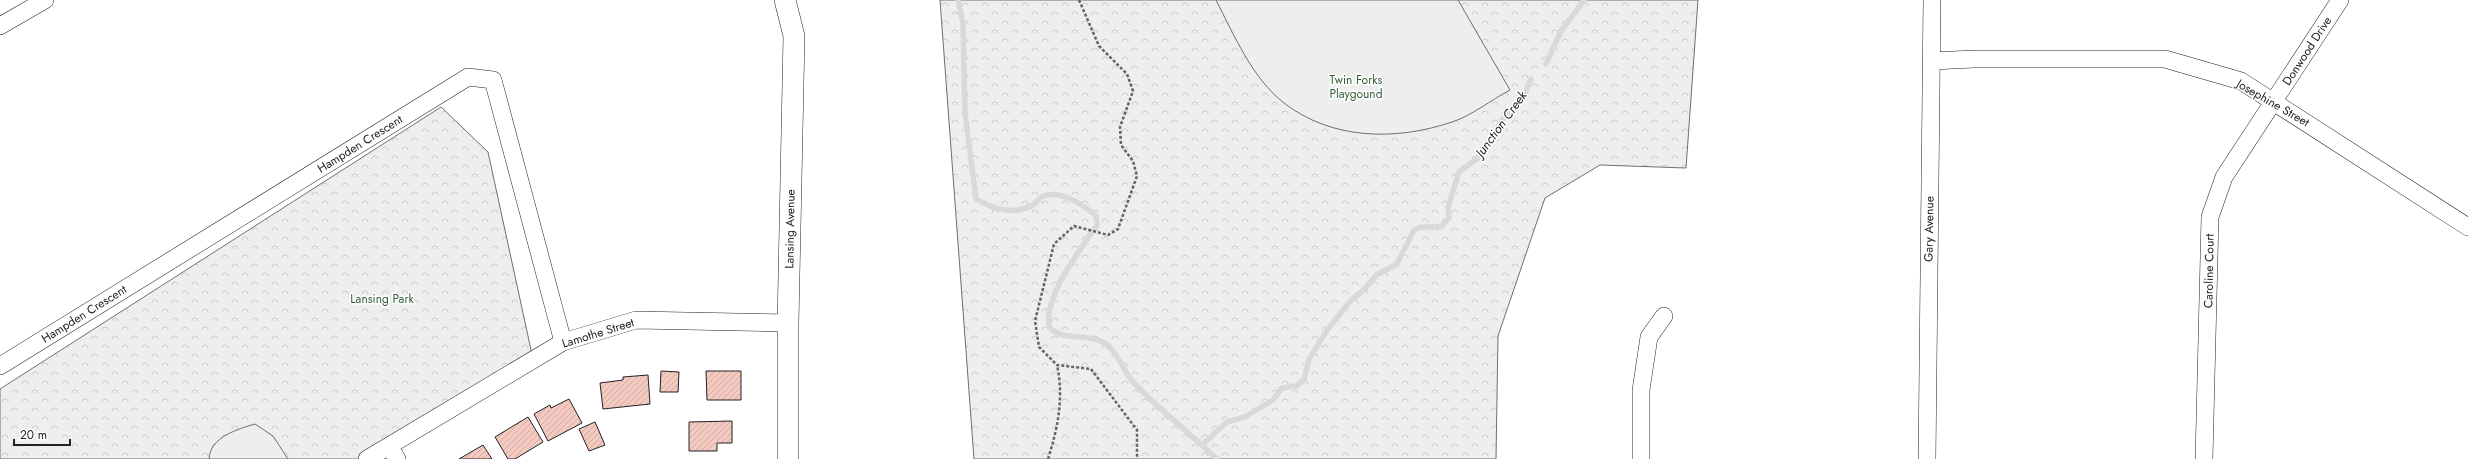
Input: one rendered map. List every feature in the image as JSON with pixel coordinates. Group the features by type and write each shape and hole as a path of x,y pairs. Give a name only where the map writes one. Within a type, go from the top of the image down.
{"street":[{"path":"0,26 45,0"},
{"name":"Lansing Avenue","path":"785,0 794,36 788,323 788,459"},
{"name":"Gary Avenue","path":"1927,459 1932,0"},
{"name":"Donwood Drive","path":"2275,101 2340,0"},
{"name":"Josephine Street","path":"1931,62 1974,59 2165,59 2241,82 2275,101 2468,227"},
{"name":"Hampden Crescent","path":"0,366 468,77 493,80 563,342"},
{"name":"Caroline Court","path":"2204,459 2210,217 2224,177 2275,101"},
{"path":"1641,459 1641,390 1649,337 1664,316"},
{"name":"Lamothe Street","path":"367,459 393,452 563,342 636,320 788,323"}],"path":[{"path":"1048,459 1059,419 1061,386 1057,364 1040,347 1035,321 1054,244 1074,226 1108,235 1118,229 1137,176 1133,161 1121,145 1120,127 1133,91 1127,74 1099,46 1078,0"},
{"path":"1057,364 1091,369 1137,430 1137,459"}],"green space":[{"name":"Twin Forks Playgound","path":"940,0 1698,0 1686,168 1600,165 1545,198 1498,336 1496,459 974,459"},
{"name":"Twin Forks Playgound","path":"1216,0 1458,0 1510,90 1474,112 1452,122 1409,132 1365,134 1343,130 1323,124 1303,115 1284,103 1262,81 1253,69 1237,41"},
{"name":"Lansing Park","path":"441,107 488,152 533,359 367,459 0,459 0,389"},
{"path":"255,424 273,436 288,459 209,459 214,445 226,435 233,431"}],"building":[{"path":"661,371 679,372 678,392 660,392"},
{"path":"706,371 741,371 741,400 707,400"},
{"path":"648,375 650,404 603,409 600,383 623,380 623,377"},
{"path":"569,399 582,423 548,441 534,414 550,405 551,408"},
{"path":"528,417 543,442 515,459 508,459 495,437"},
{"path":"732,421 732,443 717,443 717,451 689,451 689,422"},
{"path":"595,422 605,445 589,451 579,429"},
{"path":"483,445 492,459 459,459"}],"waterway":[{"path":"958,0 963,23 965,113 976,199 989,206 1003,210 1017,210 1033,205 1043,196 1057,195 1079,203 1096,216 1097,225 1064,275 1051,303 1049,316 1050,328 1064,335 1086,337 1100,341 1107,345 1115,353 1133,382 1217,459"},
{"name":"Junction Creek","path":"1546,64 1561,31 1584,0"},
{"name":"Junction Creek","path":"1202,445 1227,422 1245,417 1273,400 1282,388 1296,386 1304,380 1309,359 1328,329 1351,300 1365,289 1376,275 1397,264 1414,230 1421,227 1441,227 1449,218 1448,207 1459,172 1478,158 1503,119 1513,112 1524,96 1531,79"}]}
